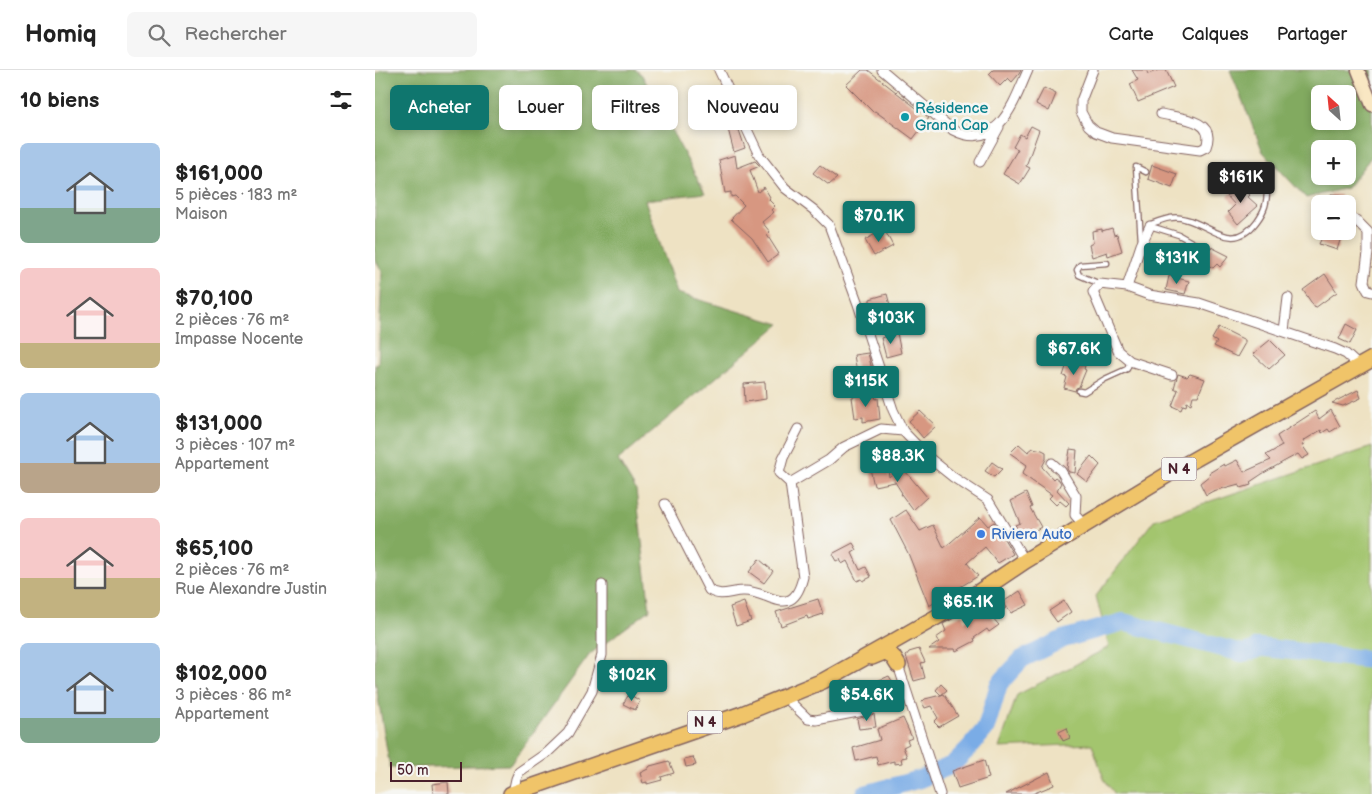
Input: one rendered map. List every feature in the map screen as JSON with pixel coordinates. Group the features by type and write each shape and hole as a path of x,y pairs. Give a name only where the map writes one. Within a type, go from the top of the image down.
{"highway":[{"name":"N 4","path":"498,794 514,792 743,714 785,697 846,668 970,598 1025,561 1167,475 1365,363"},
{"name":"N 4","path":"514,792 805,684 1002,577"},
{"path":"898,665 897,647 916,633 918,628"},
{"path":"846,668 851,668 884,652 893,657 898,665"}],"main road":[{"path":"1358,70 1372,105"}],"street":[{"path":"719,70 759,155 785,188 814,210 829,225 858,304 893,410 903,431 928,458 988,500 1025,561"},
{"path":"882,70 939,119 953,130 965,136 979,136 990,132 1002,122"},
{"path":"980,162 1015,100 1028,70"},
{"path":"1093,70 1081,101 1081,112 1088,125 1096,132 1111,138 1200,150 1207,147 1208,134 1197,122 1161,114"},
{"path":"1356,220 1368,232 1368,253 1364,282 1369,291 1372,292"},
{"path":"1127,287 1141,245 1150,226"},
{"path":"1172,375 1130,361 1118,351 1093,292 1100,284 1127,287 1149,295 1199,303 1284,330 1365,363"},
{"path":"1284,330 1288,298"},
{"path":"665,504 709,590 717,594 745,590 771,600 785,601 794,597 800,589 803,577 790,483 779,473 783,458 798,429"},
{"path":"790,483 829,460 844,446 881,429 903,431"},
{"path":"1052,463 1061,471 1076,496 1075,515 1084,525"},
{"path":"514,792 519,772 548,752 567,733 592,691 602,655 602,585"},
{"path":"898,665 940,794"},
{"path":"785,697 808,718 816,720 863,712"}],"lane":[{"path":"1141,245 1136,167 1146,172"},
{"path":"1150,226 1167,218 1184,218 1230,238 1245,235 1263,212 1267,202 1267,189 1257,180"},
{"path":"1150,226 1179,235 1204,249"},
{"path":"1100,284 1079,275 1077,270 1080,266 1107,263"},
{"path":"1079,391 1084,392 1105,379 1127,369 1130,361"}],"green space":[{"path":"382,70 636,70 642,75 647,85 592,85 592,130 671,130 705,193 645,200 677,293 780,324 618,460 636,490 650,610 590,654 510,765 390,768 375,680 375,365 378,365 382,271 375,259 375,74"},
{"path":"1230,70 1372,70 1372,156 1356,176 1356,140 1311,140 1311,185 1349,185 1347,188 1311,195 1311,197 1306,198 1263,152"},
{"path":"1372,447 1372,794 1115,794 1104,779 1092,744 999,748 1017,695 1109,647 1096,596 1154,520"}],"building":[{"path":"862,70 868,70 929,118 913,139 875,111 873,112 846,85"},
{"path":"993,70 1021,70 1012,82 1008,78 1000,86 989,74"},
{"path":"1132,70 1146,70 1148,74 1159,70 1166,70 1174,87 1138,102 1130,84 1138,80"},
{"path":"1044,88 1056,94 1049,111 1036,104"},
{"path":"1031,126 1039,130 1026,166 1030,168 1020,184 1003,174 1018,149 1013,147 1020,134 1025,137"},
{"path":"728,130 739,130 745,148 734,152"},
{"path":"735,155 737,168 755,161 760,166 750,170 758,192 764,187 770,197 769,200 775,206 771,210 774,212 762,222 770,232 767,235 779,254 768,262 752,238 731,219 744,205 735,196 731,197 731,192 725,193 719,160"},
{"path":"820,165 837,178 829,185 813,173"},
{"path":"1152,165 1177,174 1172,188 1148,179"},
{"path":"1240,185 1250,195 1248,197 1258,206 1238,224 1228,212 1235,205 1227,196"},
{"path":"1112,228 1114,235 1117,234 1122,251 1108,256 1107,252 1092,257 1089,245 1093,243 1092,231"},
{"path":"884,229 893,246 874,256 865,240"},
{"path":"1321,240 1340,240 1337,250 1319,244"},
{"path":"1211,247 1229,256 1220,267 1217,264 1213,268 1202,262"},
{"path":"1325,274 1337,292 1315,308 1303,290"},
{"path":"1169,276 1189,281 1185,294 1166,290"},
{"path":"887,294 891,309 874,314 873,310 867,312 865,304 870,302 870,299"},
{"path":"1346,324 1357,330 1350,344 1339,339"},
{"path":"1219,327 1245,340 1237,357 1214,346 1217,342 1212,339"},
{"path":"897,333 901,353 886,357 881,338"},
{"path":"1270,340 1285,355 1269,369 1253,354"},
{"path":"868,353 872,370 857,373 854,355"},
{"path":"1068,361 1085,366 1084,369 1086,370 1079,387 1075,391 1064,388 1067,377 1063,376"},
{"path":"1178,374 1187,377 1190,374 1205,379 1198,396 1193,396 1191,404 1187,402 1186,406 1183,405 1181,410 1172,406 1178,390 1174,388"},
{"path":"765,382 766,399 745,402 744,384"},
{"path":"1358,390 1361,398 1343,406 1332,403"},
{"path":"874,394 876,399 878,398 880,419 863,422 863,417 855,418 852,397"},
{"path":"1331,410 1340,426 1330,432 1328,429 1322,433 1321,430 1303,441 1305,444 1302,445 1309,455 1302,459 1298,454 1262,474 1250,482 1251,485 1241,488 1239,484 1213,491 1206,495 1200,483 1210,475 1209,473 1224,464 1225,466 1237,460 1244,472 1271,460 1266,455 1282,446 1277,436 1315,411 1319,419"},
{"path":"920,411 936,426 923,438 909,421"},
{"path":"1019,444 1028,452 1033,448 1046,452 1046,459 1042,467 1053,479 1055,477 1061,483 1057,490 1069,503 1066,506 1060,501 1056,505 1049,498 1052,495 1022,474 1027,465 1010,453"},
{"path":"1070,449 1077,450 1075,473 1069,472 1067,469"},
{"path":"1091,456 1100,465 1087,482 1077,474"},
{"path":"887,462 889,477 901,466 927,497 913,510 895,482 874,486 869,464"},
{"path":"992,462 1002,469 994,477 985,471"},
{"path":"1026,493 1032,507 1030,508 1041,527 1023,538 1015,525 1020,523 1011,501"},
{"path":"906,510 920,531 933,525 944,548 980,517 988,526 994,522 1013,554 998,563 985,547 967,563 978,576 929,606 908,553 891,520"},
{"path":"853,543 857,550 852,553 860,570 866,567 871,577 863,581 862,579 857,581 847,561 842,564 840,559 836,561 832,554"},
{"path":"759,559 773,571 764,583 749,572"},
{"path":"1020,591 1028,605 1011,613 1003,602"},
{"path":"818,599 823,614 808,619 807,616 781,626 776,612"},
{"path":"1001,600 1006,608 991,616 999,625 989,632 987,629 974,638 975,641 956,651 955,649 929,649 939,642 936,638 946,631 943,624 962,614 965,621"},
{"path":"1064,601 1071,612 1057,622 1049,611"},
{"path":"744,602 751,621 736,626 730,607"},
{"path":"919,649 925,662 921,663 925,678 914,681 906,656 909,652"},
{"path":"889,676 897,689 875,700 876,711 868,714 867,697 855,701 852,692"},
{"path":"941,684 947,690 941,695 936,690"},
{"path":"629,694 640,701 635,710 623,704"},
{"path":"944,694 958,716 939,727 934,722 938,718 931,706 925,708 922,702 925,699"},
{"path":"874,714 876,727 859,729 857,719"},
{"path":"903,718 912,738 907,740 909,744 903,747 907,757 901,758 902,763 894,764 894,761 878,765 876,756 856,761 853,748 880,740 877,729"},
{"path":"1067,728 1070,738 1063,741 1059,732"},
{"path":"693,757 696,765 686,767 684,759"},
{"path":"984,760 989,778 958,788 952,771"},
{"path":"669,761 674,773 661,777 662,780 647,784 647,782 643,783 640,773 650,766"},
{"path":"1049,772 1054,785 1032,794 1006,794"},
{"path":"448,782 449,794 433,794 432,784"}],"waterway":[{"path":"865,794 920,779 952,765 986,728 999,684 1022,659 1063,639 1123,622 1242,653 1256,650 1258,647 1372,660"}],"place":[{"name":"Résidence Grand Cap","path":"905,117"},
{"name":"Riviera Auto","path":"981,534"}]}
